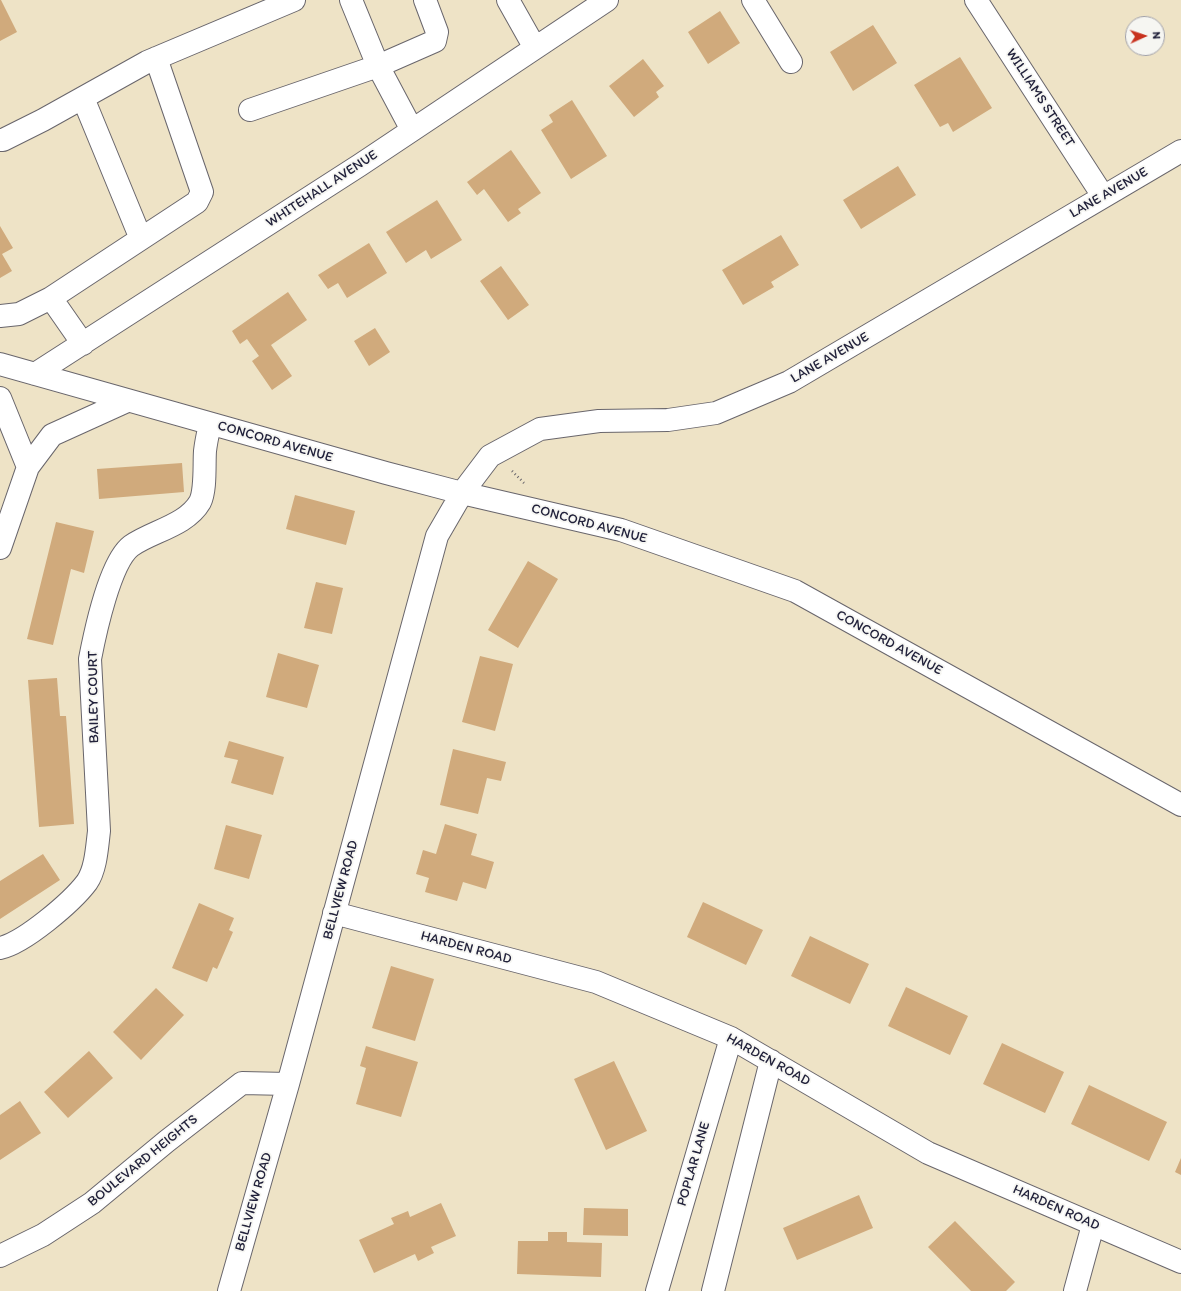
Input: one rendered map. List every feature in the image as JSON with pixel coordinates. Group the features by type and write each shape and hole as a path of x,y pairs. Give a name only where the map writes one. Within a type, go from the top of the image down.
{"street":[{"path":"0,140 3,140 43,120 156,58 294,0"},
{"path":"351,0 378,66 412,130"},
{"path":"250,110 378,66 435,41 437,32 425,0"},
{"path":"508,0 536,48"},
{"name":"WHITEHALL AVENUE","path":"35,374 412,130 607,0"},
{"path":"753,0 791,62"},
{"name":"WILLIAMS STREET","path":"976,0 1103,196"},
{"path":"0,316 19,314 51,298 197,202 202,192 156,58"},
{"path":"84,98 141,239"},
{"name":"LANE AVENUE","path":"462,493 490,456 540,429 599,420 668,420 716,413 789,382 1181,151"},
{"path":"51,298 82,344"},
{"name":"CONCORD AVENUE","path":"0,364 379,471 462,493 621,530 795,591 1181,805"},
{"path":"0,398 28,467"},
{"path":"0,548 28,467 52,435 127,401"},
{"name":"BAILEY COURT","path":"0,948 7,947 31,932 59,911 87,881 95,860 99,831 90,659 95,635 107,592 119,562 130,546 148,536 174,525 192,511 200,502 204,485 205,450 210,424"},
{"name":"BELLVIEW ROAD","path":"229,1291 288,1084 437,536 462,493"},
{"name":"HARDEN ROAD","path":"334,913 596,982 731,1038 928,1153 1181,1262"},
{"name":"POPLAR LANE","path":"657,1291 731,1038"},
{"path":"713,1291 771,1061"},
{"name":"BOULEVARD HEIGHTS","path":"0,1256 43,1235 92,1203 167,1141 242,1083 288,1084"},
{"path":"1075,1291 1093,1224"}],"path":[{"path":"512,471 529,487"}],"building":[{"path":"0,0 17,32 0,41"},
{"path":"720,11 740,43 708,64 688,32"},
{"path":"873,25 897,63 853,91 830,52"},
{"path":"960,57 992,108 953,132 948,123 940,127 914,85"},
{"path":"643,59 664,86 656,92 659,97 634,117 609,86"},
{"path":"572,100 607,156 571,179 541,130 553,122 549,115"},
{"path":"511,150 541,193 518,209 521,213 508,222 484,189 477,195 467,182"},
{"path":"898,166 916,195 861,229 843,200"},
{"path":"437,200 462,240 431,259 426,250 406,263 386,232"},
{"path":"0,226 13,248 2,254 12,271 0,278"},
{"path":"781,235 799,265 771,282 774,287 743,305 722,270"},
{"path":"369,243 387,273 347,298 338,283 328,289 318,275"},
{"path":"501,266 529,305 508,320 480,281"},
{"path":"288,292 307,320 271,345 292,376 272,390 252,361 259,356 247,339 240,344 232,331"},
{"path":"375,328 390,352 369,366 354,341"},
{"path":"182,463 184,492 99,499 97,469"},
{"path":"295,495 355,511 346,545 286,529"},
{"path":"56,522 94,531 84,573 71,569 53,645 27,639"},
{"path":"528,561 558,579 518,648 488,630"},
{"path":"316,582 343,588 332,634 304,628"},
{"path":"278,653 319,665 307,708 266,697"},
{"path":"480,656 513,664 495,731 462,722"},
{"path":"57,678 60,716 66,716 74,824 39,827 28,680"},
{"path":"229,741 284,757 273,795 231,783 238,760 224,757"},
{"path":"453,749 506,762 501,781 487,778 478,814 440,805"},
{"path":"445,824 477,834 471,855 494,862 486,889 463,882 457,901 425,892 429,878 416,874 423,850 436,854"},
{"path":"226,825 262,835 249,879 214,869"},
{"path":"43,854 60,880 0,919 0,881"},
{"path":"703,902 763,930 746,965 687,937"},
{"path":"199,903 234,918 229,930 233,932 217,969 213,967 207,982 172,968"},
{"path":"810,936 869,964 850,1004 791,976"},
{"path":"391,966 434,979 415,1041 372,1028"},
{"path":"906,987 968,1016 950,1055 888,1026"},
{"path":"156,988 184,1015 141,1060 113,1032"},
{"path":"1002,1043 1064,1072 1045,1113 983,1084"},
{"path":"366,1046 418,1062 401,1117 356,1104 366,1068 360,1066"},
{"path":"89,1051 113,1078 68,1118 44,1092"},
{"path":"614,1061 647,1131 606,1150 574,1079"},
{"path":"1089,1085 1167,1122 1149,1161 1071,1124"},
{"path":"20,1101 41,1133 0,1160 0,1115"},
{"path":"1181,1158 1181,1175 1175,1172"},
{"path":"859,1195 873,1228 797,1260 783,1228"},
{"path":"441,1203 456,1236 431,1247 434,1253 418,1261 415,1254 374,1273 359,1240 394,1224 391,1218 408,1211 410,1217"},
{"path":"584,1208 628,1209 628,1236 583,1235"},
{"path":"955,1221 1015,1282 1006,1291 971,1291 928,1247"},
{"path":"548,1232 567,1232 567,1242 602,1243 601,1277 517,1274 518,1241 548,1241"}]}
